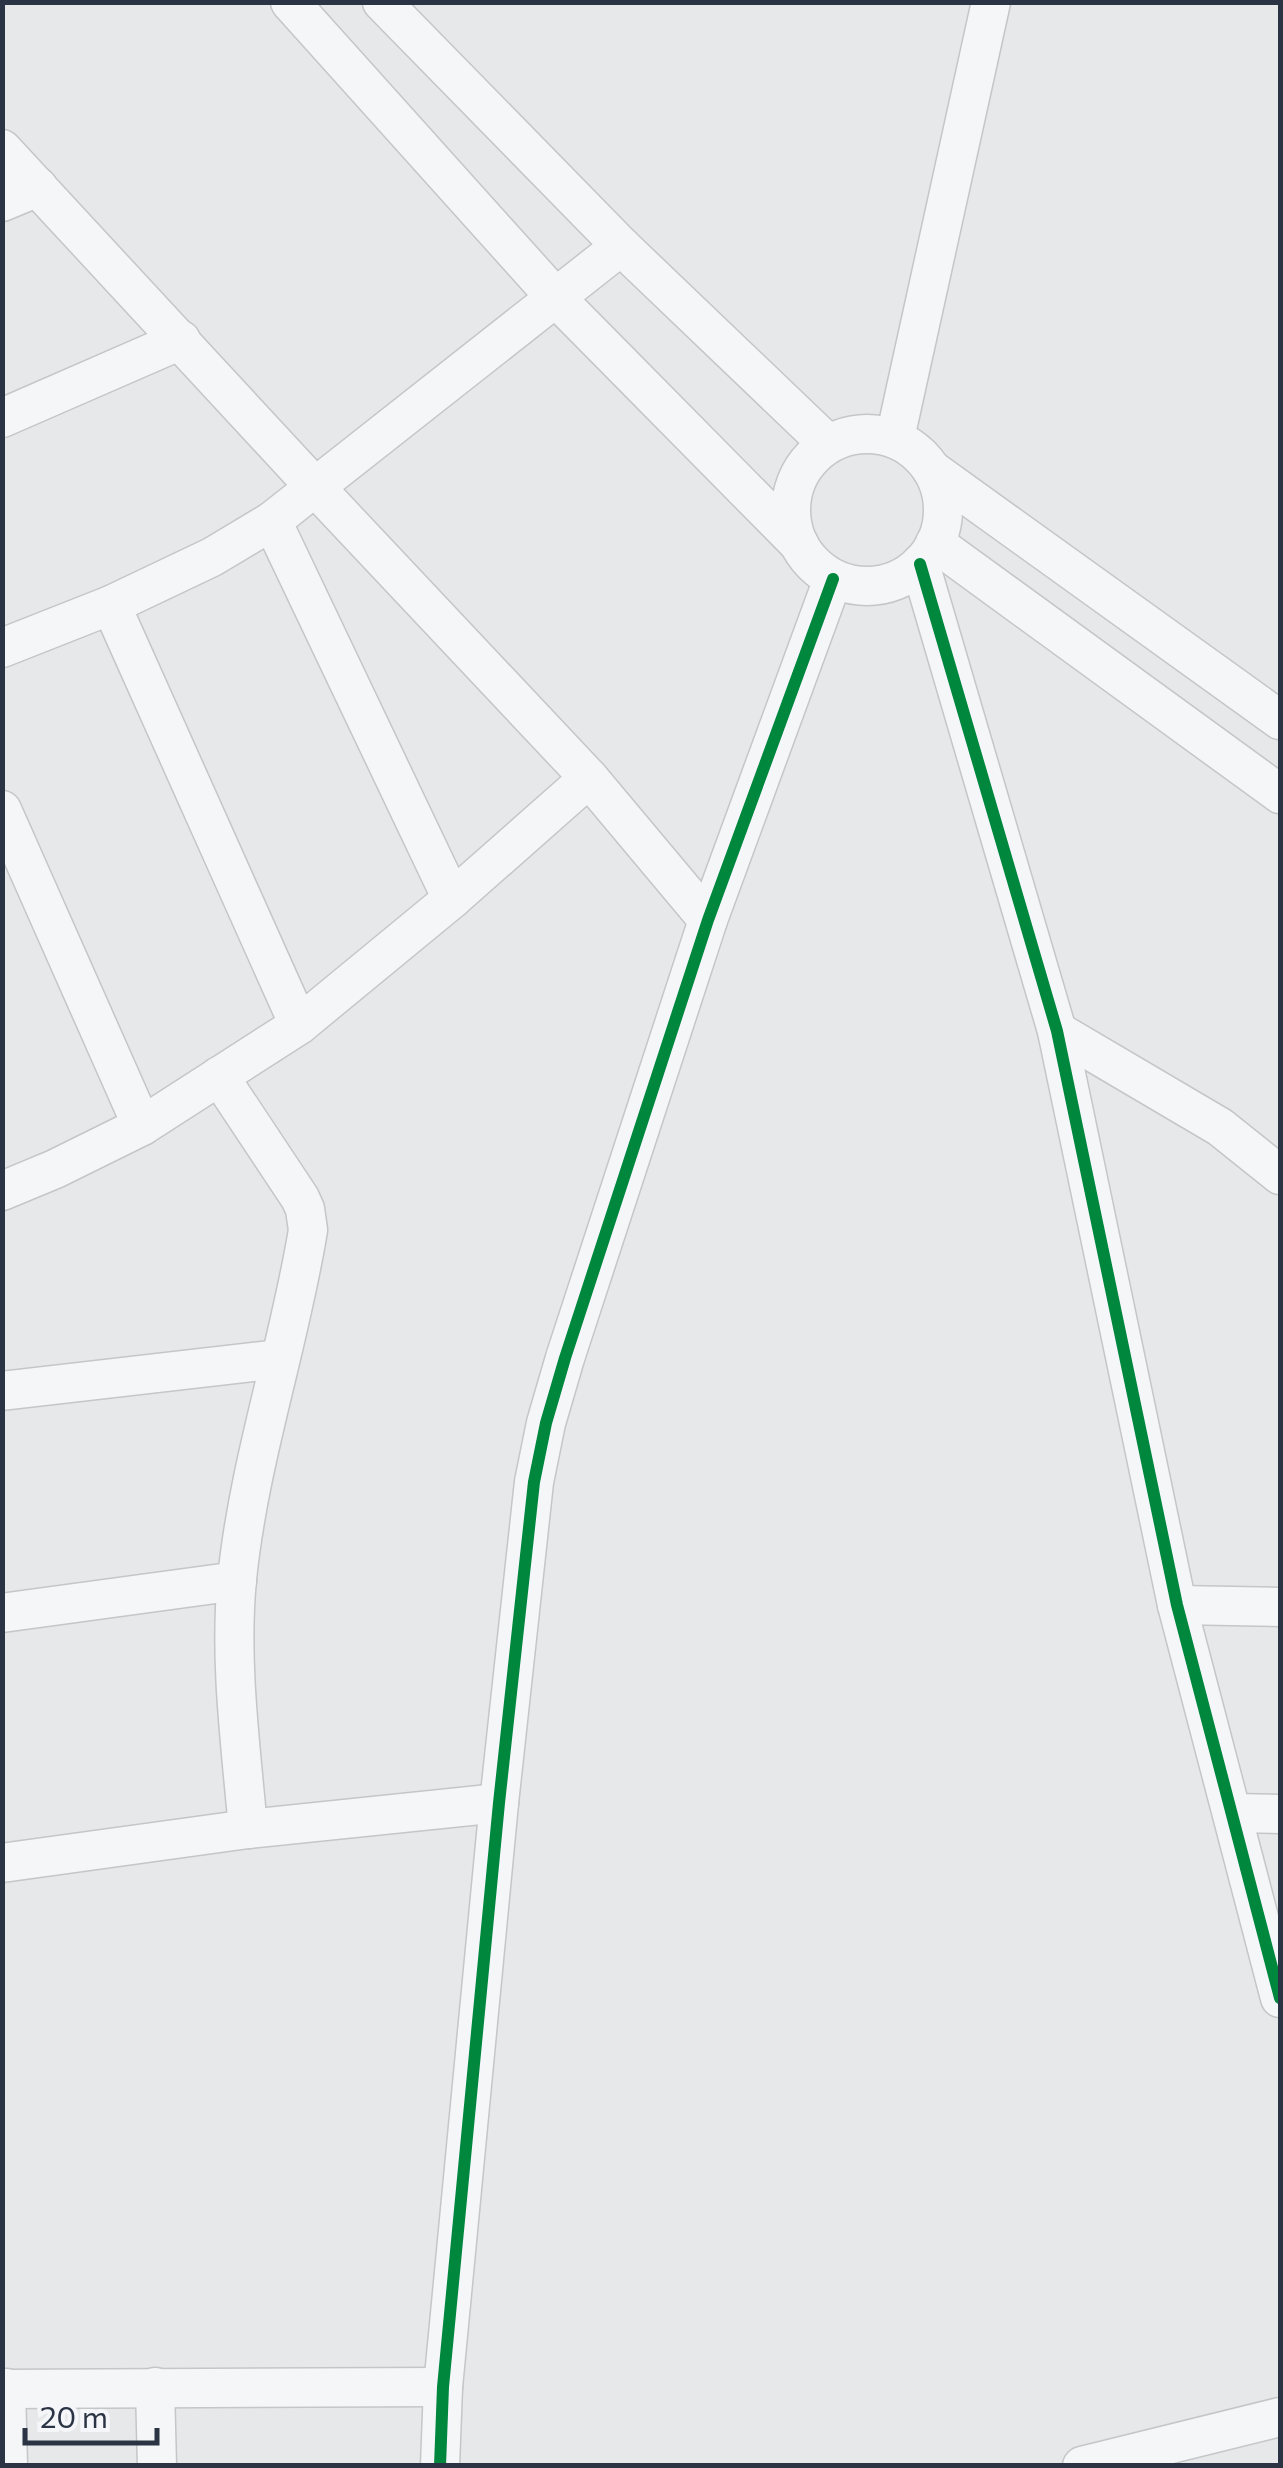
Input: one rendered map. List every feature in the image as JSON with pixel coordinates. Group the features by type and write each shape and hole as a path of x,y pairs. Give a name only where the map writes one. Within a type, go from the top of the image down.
{"street":[{"path":"290,2 556,298 799,544 813,564 833,579 863,586 894,581 928,554 943,519 942,494 932,470"},
{"path":"382,2 621,246 828,444"},
{"path":"894,438 992,2"},
{"path":"2,148 314,487 590,778 708,920"},
{"path":"2,202 38,186"},
{"path":"2,648 112,606 212,557 272,521 621,246"},
{"path":"2,418 181,340"},
{"path":"799,544 791,517 794,488 806,463 828,444 861,433 894,438 916,450 932,470 1280,720"},
{"path":"272,521 452,899"},
{"path":"928,554 1280,794"},
{"path":"928,554 1057,1031 1176,1605 1280,1998"},
{"path":"440,2466 443,2386 499,1803 534,1482 546,1423 708,920 833,579"},
{"path":"112,606 299,1025"},
{"path":"2,1190 56,1170 142,1126 299,1025 590,778"},
{"path":"2,810 142,1126"},
{"path":"1057,1031 1220,1127 1280,1174"},
{"path":"219,1076 295,1189 307,1217 304,1252 246,1503 236,1581 233,1644 248,1830"},
{"path":"2,1390 279,1359"},
{"path":"2,1613 236,1581"},
{"path":"1176,1605 1280,1607"},
{"path":"2,1863 248,1830 499,1803"},
{"path":"1233,1813 1280,1814"},
{"path":"8,2466 4,2388 443,2386"},
{"path":"156,2388 157,2466"},
{"path":"1082,2466 1280,2417"}],"cycle path":[{"path":"920,564 1057,1031 1177,1605 1280,1998"},
{"path":"440,2466 443,2387 499,1803 534,1482 546,1423 708,920 833,579"}]}
